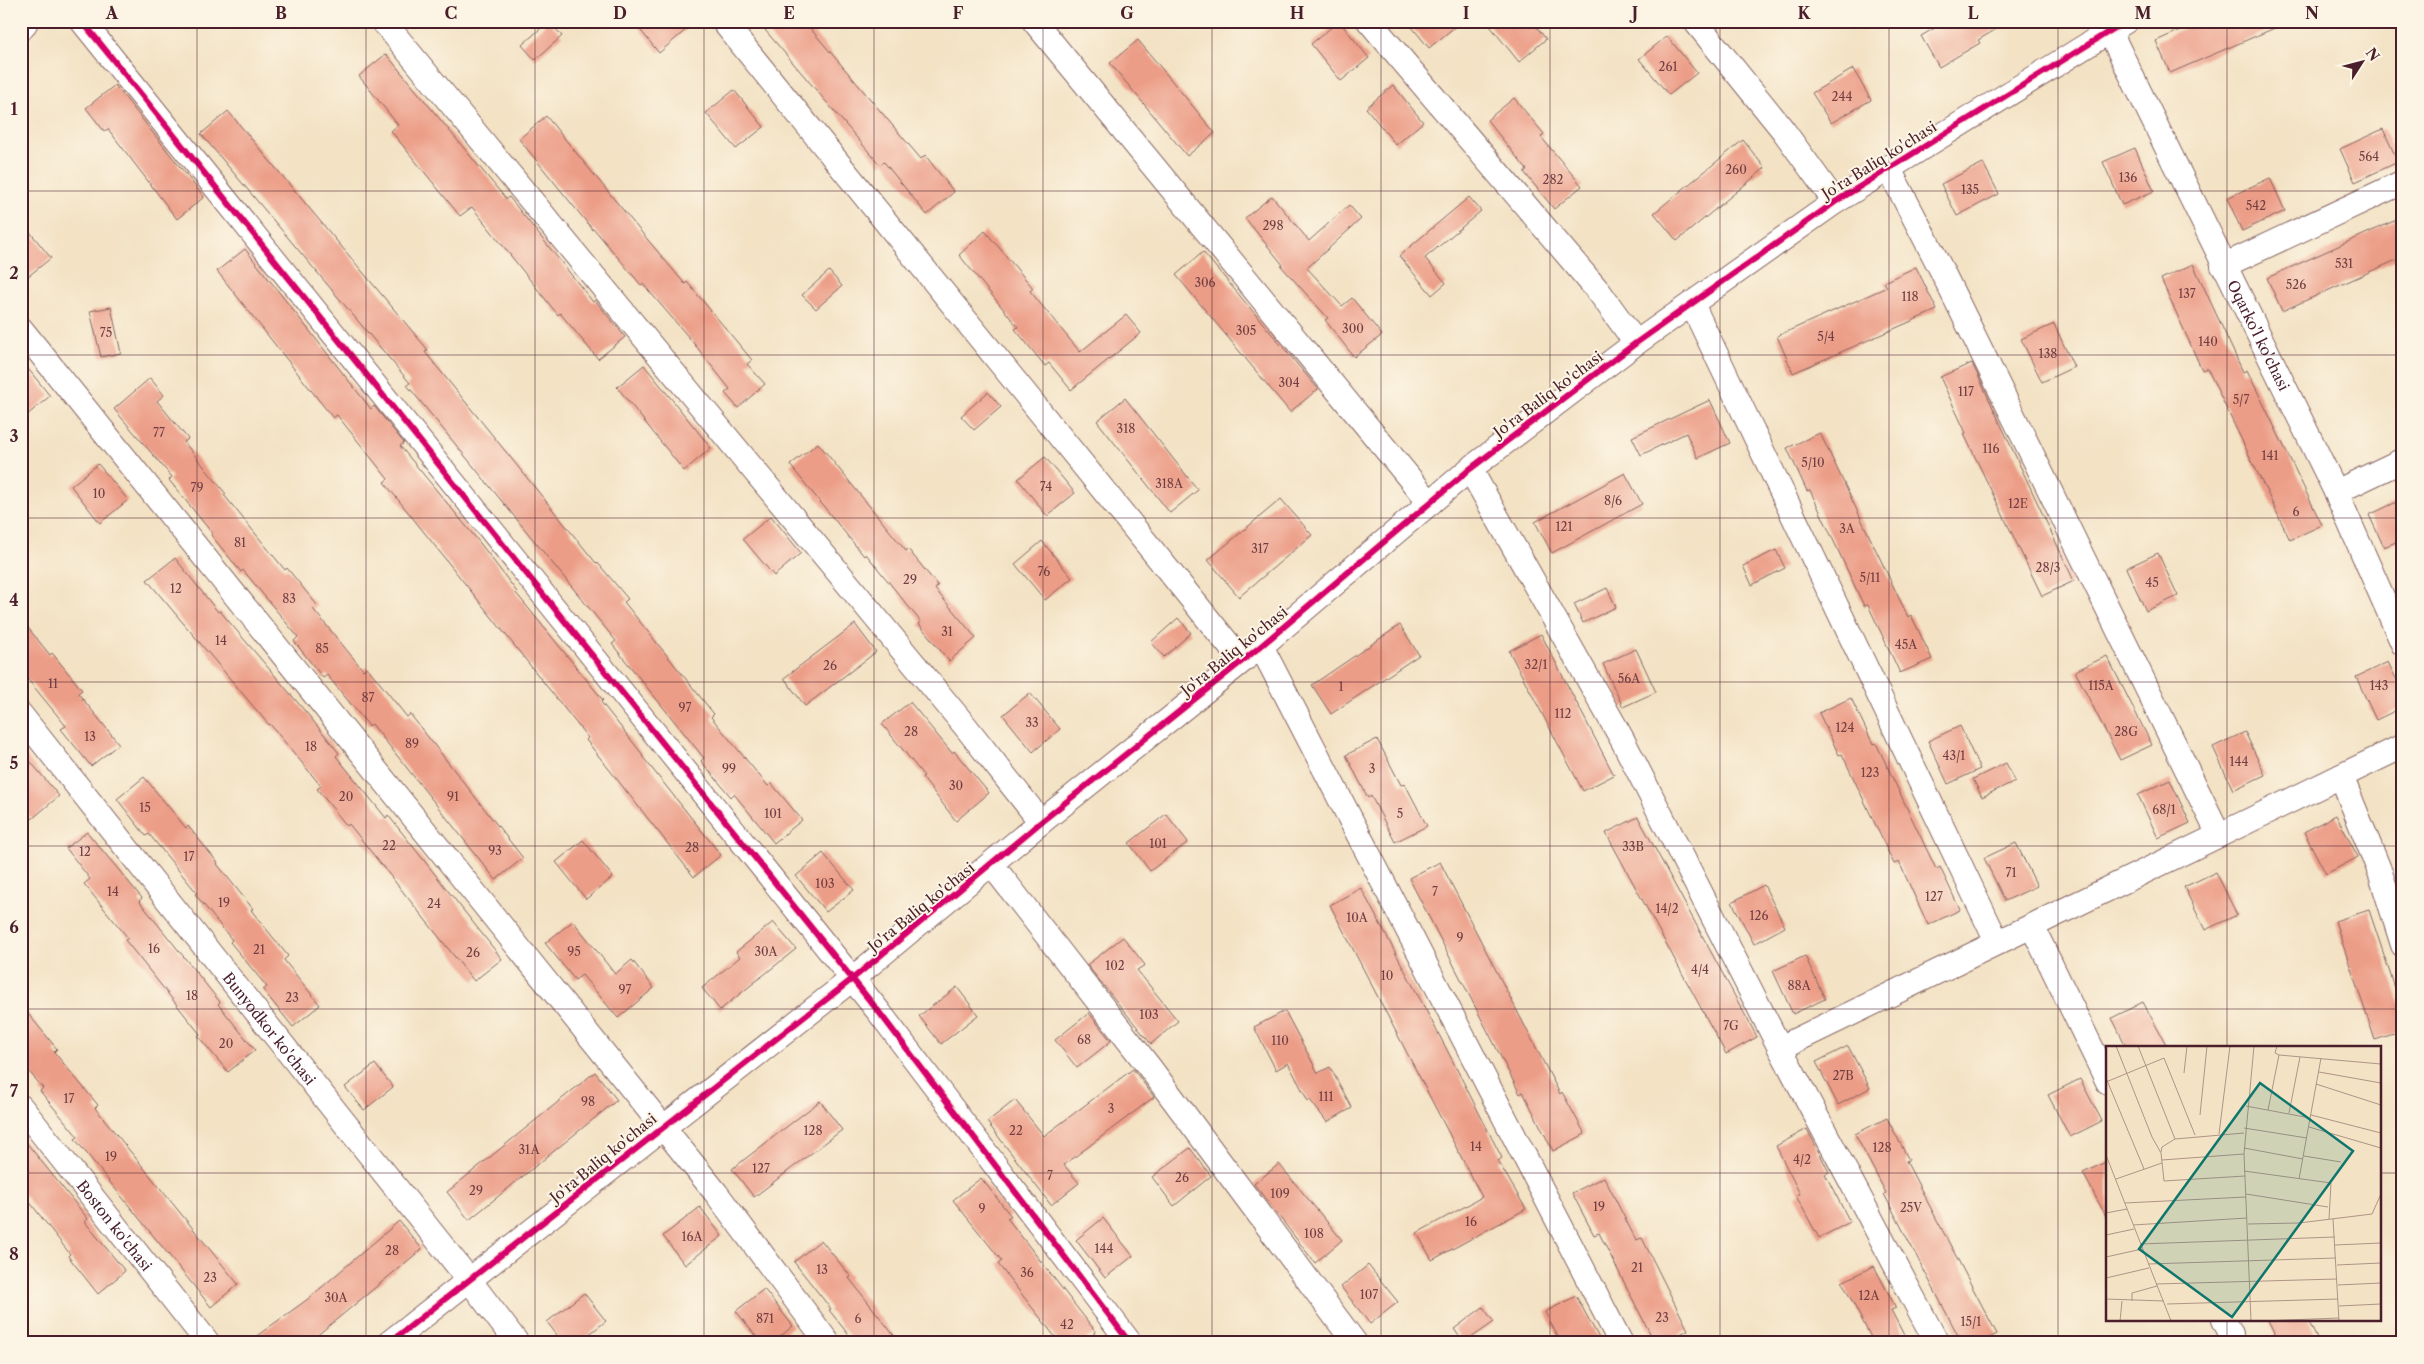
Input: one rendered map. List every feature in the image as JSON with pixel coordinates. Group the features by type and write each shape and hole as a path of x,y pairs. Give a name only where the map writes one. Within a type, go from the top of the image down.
{"street":[{"path":"21,26 24,21"},
{"path":"82,21 851,980 879,1012 1130,1343"},
{"path":"383,21 966,727 1041,822"},
{"path":"723,21 1242,661"},
{"path":"1034,21 1430,503"},
{"path":"1369,21 1600,293 1636,343"},
{"path":"1695,21 1783,130 1835,202"},
{"name":"Jo'ra Baliq ko'chasi","path":"389,1343 851,980 992,865 1041,822 1261,646 1470,469 1636,343 1835,202 2117,26"},
{"name":"Oqarko'l ko'chasi","path":"2117,26 2223,266 2336,492 2403,644"},
{"path":"1888,168 1940,267 2219,835"},
{"path":"2223,266 2403,182"},
{"path":"1692,304 1997,942"},
{"path":"21,328 716,1193 828,1343"},
{"path":"2336,492 2403,460"},
{"path":"1470,469 1622,739 1780,1048 1937,1343"},
{"path":"1261,646 1621,1343"},
{"name":"Bunyodkor ko'chasi","path":"21,715 470,1281 517,1343"},
{"path":"1780,1048 2403,746"},
{"path":"2341,776 2380,872 2403,945"},
{"path":"992,865 1150,1068 1355,1343"},
{"path":"2032,926 2106,1078"},
{"name":"Boston ko'chasi","path":"21,1107 208,1343"}],"building":[{"path":"549,21 562,36 535,60 522,45"},
{"path":"633,21 696,21 659,53"},
{"path":"776,21 804,21 921,159 925,155 954,192 927,215 884,162 880,165 765,30"},
{"path":"1339,21 1369,58 1341,81 1311,44"},
{"path":"1407,21 1462,21 1429,48"},
{"path":"1486,21 1532,21 1546,39 1519,62"},
{"path":"1947,21 2010,21 1978,40 1980,43 1939,67 1921,36"},
{"path":"2201,21 2291,21 2170,73 2156,41"},
{"path":"1667,36 1697,73 1669,95 1639,59"},
{"path":"1138,40 1215,133 1187,156 1110,63"},
{"path":"386,54 506,199 509,197 593,302 595,300 625,337 598,359 560,313 558,315 472,207 460,216 391,131 398,125 359,76"},
{"path":"1853,69 1871,100 1831,123 1812,93"},
{"path":"115,85 204,197 177,219 108,129 104,131 86,108"},
{"path":"1393,85 1423,122 1396,145 1366,108"},
{"path":"734,90 764,127 736,149 706,113"},
{"path":"1514,98 1544,134 1541,137 1582,186 1554,209 1524,172 1527,170 1487,120"},
{"path":"228,111 428,350 425,352 596,563 628,599 624,602 714,714 711,717 768,786 771,783 802,820 774,843 734,794 731,797 701,761 704,758 612,644 616,641 407,385 410,383 201,134"},
{"path":"546,116 685,284 687,282 752,360 747,364 765,384 738,408 725,393 730,389 691,340 593,230 519,139"},
{"path":"2383,129 2398,162 2355,182 2340,149"},
{"path":"1743,140 1765,168 1677,241 1654,213"},
{"path":"2135,148 2154,191 2122,205 2103,162"},
{"path":"1983,163 1999,194 1957,216 1941,184"},
{"path":"2270,178 2285,211 2242,231 2227,198"},
{"path":"1272,196 1309,241 1349,205 1361,219 1307,268 1342,306 1352,298 1382,335 1354,357 1325,320 1328,318 1281,266 1283,265 1245,218"},
{"path":"1469,197 1481,211 1425,258 1446,283 1432,295 1399,256"},
{"path":"2403,217 2403,257 2282,311 2267,278"},
{"path":"21,221 51,258 21,282"},
{"path":"985,231 1033,288 1030,291 1080,352 1126,315 1141,333 1071,390 1049,363 1045,366 1015,329 1018,327 959,255"},
{"path":"245,249 371,409 374,406 404,443 400,446 480,543 516,593 603,700 601,702 642,756 721,855 694,877 586,740 588,738 384,482 388,479 337,415 333,418 217,271"},
{"path":"1203,252 1318,389 1290,412 1176,275"},
{"path":"2193,264 2243,372 2247,370 2322,525 2290,540 2207,368 2202,370 2161,279"},
{"path":"1916,267 1937,310 1793,373 1777,336 1887,287 1884,282"},
{"path":"829,271 842,286 816,309 802,295"},
{"path":"111,307 121,353 101,357 90,311"},
{"path":"2054,324 2074,367 2042,382 2021,339"},
{"path":"21,360 50,396 21,420"},
{"path":"1972,363 2074,581 2042,596 1964,434 1966,433 1940,377"},
{"path":"644,365 711,448 684,471 617,387"},
{"path":"150,378 164,395 157,401 188,439 184,442 226,494 224,495 285,570 287,568 317,605 313,609 363,670 367,667 407,717 410,714 523,858 496,880 372,724 369,726 327,675 323,678 294,641 298,637 243,570 241,572 211,535 212,533 169,480 172,477 114,409"},
{"path":"988,392 1001,407 974,430 961,416"},
{"path":"1125,398 1198,490 1170,513 1097,421"},
{"path":"1710,400 1730,443 1698,458 1686,433 1641,455 1632,437"},
{"path":"1820,433 1908,617 1911,615 1932,659 1900,673 1868,605 1864,606 1810,490 1807,491 1787,448"},
{"path":"818,443 906,551 908,549 938,586 935,589 976,638 949,661 919,624 921,622 866,554 864,556 790,465"},
{"path":"1045,457 1075,493 1047,516 1018,479"},
{"path":"98,464 128,500 100,523 71,486"},
{"path":"1625,473 1642,504 1552,553 1535,522"},
{"path":"1281,499 1312,535 1239,597 1208,560"},
{"path":"2403,499 2403,539 2384,547 2369,515"},
{"path":"771,516 801,553 774,576 743,539"},
{"path":"1042,541 1072,578 1045,600 1015,564"},
{"path":"1776,550 1785,568 1752,585 1743,566"},
{"path":"2158,553 2178,596 2146,611 2126,568"},
{"path":"175,558 218,612 220,611 310,717 339,753 336,756 386,818 388,815 502,959 474,981 349,824 347,826 317,789 321,786 147,580"},
{"path":"1607,588 1616,607 1583,623 1574,604"},
{"path":"1178,618 1191,633 1164,657 1151,642"},
{"path":"21,619 82,690 78,693 119,744 91,766 61,729 66,726 21,671"},
{"path":"855,624 876,652 805,706 784,678"},
{"path":"1400,625 1419,655 1331,714 1312,685"},
{"path":"1541,634 1614,775 1583,791 1509,651"},
{"path":"1636,649 1656,692 1623,707 1603,664"},
{"path":"2107,656 2152,745 2120,760 2075,671"},
{"path":"2388,662 2403,693 2403,707 2376,720 2356,677"},
{"path":"1030,693 1060,729 1033,752 1003,715"},
{"path":"1851,698 1873,744 1876,743 1936,869 1940,867 1960,910 1928,925 1899,862 1894,864 1842,754 1839,755 1819,713"},
{"path":"910,702 952,753 954,751 989,793 956,821 922,777 924,776 882,724"},
{"path":"1960,726 1980,769 1948,784 1928,741"},
{"path":"2245,732 2265,775 2233,790 2213,747"},
{"path":"1377,739 1401,785 1405,784 1427,826 1395,842 1371,796 1368,798 1346,755"},
{"path":"21,750 59,796 32,819 21,806"},
{"path":"2006,763 2015,781 1982,797 1973,779"},
{"path":"144,777 218,863 253,909 251,910 288,956 284,960 320,1005 293,1027 263,990 267,987 230,942 232,940 195,894 197,893 149,834 146,836 117,799"},
{"path":"2170,780 2190,823 2158,838 2138,795"},
{"path":"1166,814 1188,842 1150,871 1129,843"},
{"path":"2336,815 2358,857 2326,874 2304,832"},
{"path":"1638,817 1757,1037 1726,1054 1606,833"},
{"path":"87,832 142,898 139,901 220,1002 218,1004 255,1050 228,1072 198,1036 200,1034 125,940 128,938 84,884 90,879 66,848"},
{"path":"583,840 613,877 586,899 556,862"},
{"path":"2016,843 2037,886 2005,901 1984,858"},
{"path":"823,853 854,890 826,912 796,876"},
{"path":"1440,862 1560,1094 1562,1092 1585,1134 1553,1151 1523,1092 1520,1094 1409,878"},
{"path":"2216,872 2237,915 2205,930 2184,887"},
{"path":"1764,885 1785,927 1754,944 1732,902"},
{"path":"1361,888 1502,1158 1498,1161 1526,1209 1432,1260 1417,1233 1482,1197 1330,905"},
{"path":"2369,910 2403,1012 2403,1031 2375,1040 2335,921"},
{"path":"573,921 615,974 632,960 654,988 618,1018 582,975 575,980 545,943"},
{"path":"773,922 796,949 720,1010 702,988 740,957 736,952"},
{"path":"1123,937 1145,965 1137,970 1178,1021 1151,1044 1087,965"},
{"path":"1805,956 1825,999 1793,1014 1773,971"},
{"path":"957,987 978,1015 941,1044 919,1016"},
{"path":"2143,1002 2167,1046 2126,1046 2112,1018"},
{"path":"21,1005 57,1049 54,1052 98,1105 95,1108 238,1284 211,1307 75,1139 78,1137 40,1091 43,1088 21,1062"},
{"path":"1285,1011 1318,1073 1330,1067 1352,1108 1327,1122 1310,1100 1308,1101 1288,1063 1276,1070 1254,1027"},
{"path":"1089,1013 1111,1041 1077,1068 1055,1040"},
{"path":"1848,1046 1870,1088 1838,1105 1816,1062"},
{"path":"375,1064 393,1087 364,1110 345,1087"},
{"path":"1133,1069 1154,1097 1064,1165 1079,1183 1051,1205 987,1122 1015,1100 1044,1136"},
{"path":"595,1072 617,1100 469,1220 447,1192"},
{"path":"2080,1079 2102,1121 2070,1137 2048,1095"},
{"path":"820,1101 842,1130 754,1197 732,1169"},
{"path":"1887,1118 1909,1160 1906,1161 1997,1334 1980,1343 1962,1343 1884,1194 1886,1193 1855,1134"},
{"path":"1807,1129 1829,1172 1825,1174 1850,1222 1819,1238 1796,1196 1800,1194 1776,1146"},
{"path":"21,1136 88,1219 85,1222 125,1271 98,1294 68,1256 70,1254 21,1191"},
{"path":"1190,1148 1211,1176 1174,1206 1152,1177"},
{"path":"2106,1162 2106,1216 2083,1173"},
{"path":"1279,1164 1342,1240 1315,1263 1254,1184"},
{"path":"1604,1177 1636,1240 1642,1238 1688,1330 1663,1343 1655,1343 1599,1233 1594,1235 1572,1193"},
{"path":"981,1178 1011,1216 1007,1218 1096,1332 1082,1343 1060,1343 998,1264 1002,1261 953,1200"},
{"path":"700,1207 722,1236 685,1265 663,1236"},
{"path":"1103,1218 1133,1256 1105,1278 1076,1240"},
{"path":"399,1221 422,1249 308,1343 247,1343 308,1299"},
{"path":"821,1240 900,1343 855,1343 829,1310 831,1309 794,1262"},
{"path":"1368,1265 1398,1302 1370,1324 1341,1287"},
{"path":"1874,1266 1896,1308 1891,1310 1908,1343 1874,1343 1842,1282"},
{"path":"764,1289 793,1326 772,1343 761,1343 736,1311"},
{"path":"584,1293 606,1321 578,1343 563,1343 547,1322"},
{"path":"1576,1296 1599,1338 1589,1343 1561,1343 1545,1312"},
{"path":"1483,1307 1494,1322 1464,1343 1454,1329"},
{"path":"2269,1322 2309,1322 2319,1343 2279,1343"}],"cycle path":[{"path":"82,21 879,1012 1130,1343"},
{"path":"389,1343 851,980 1041,822 1261,646 1470,469 1636,343 1835,202 2126,21"}]}
